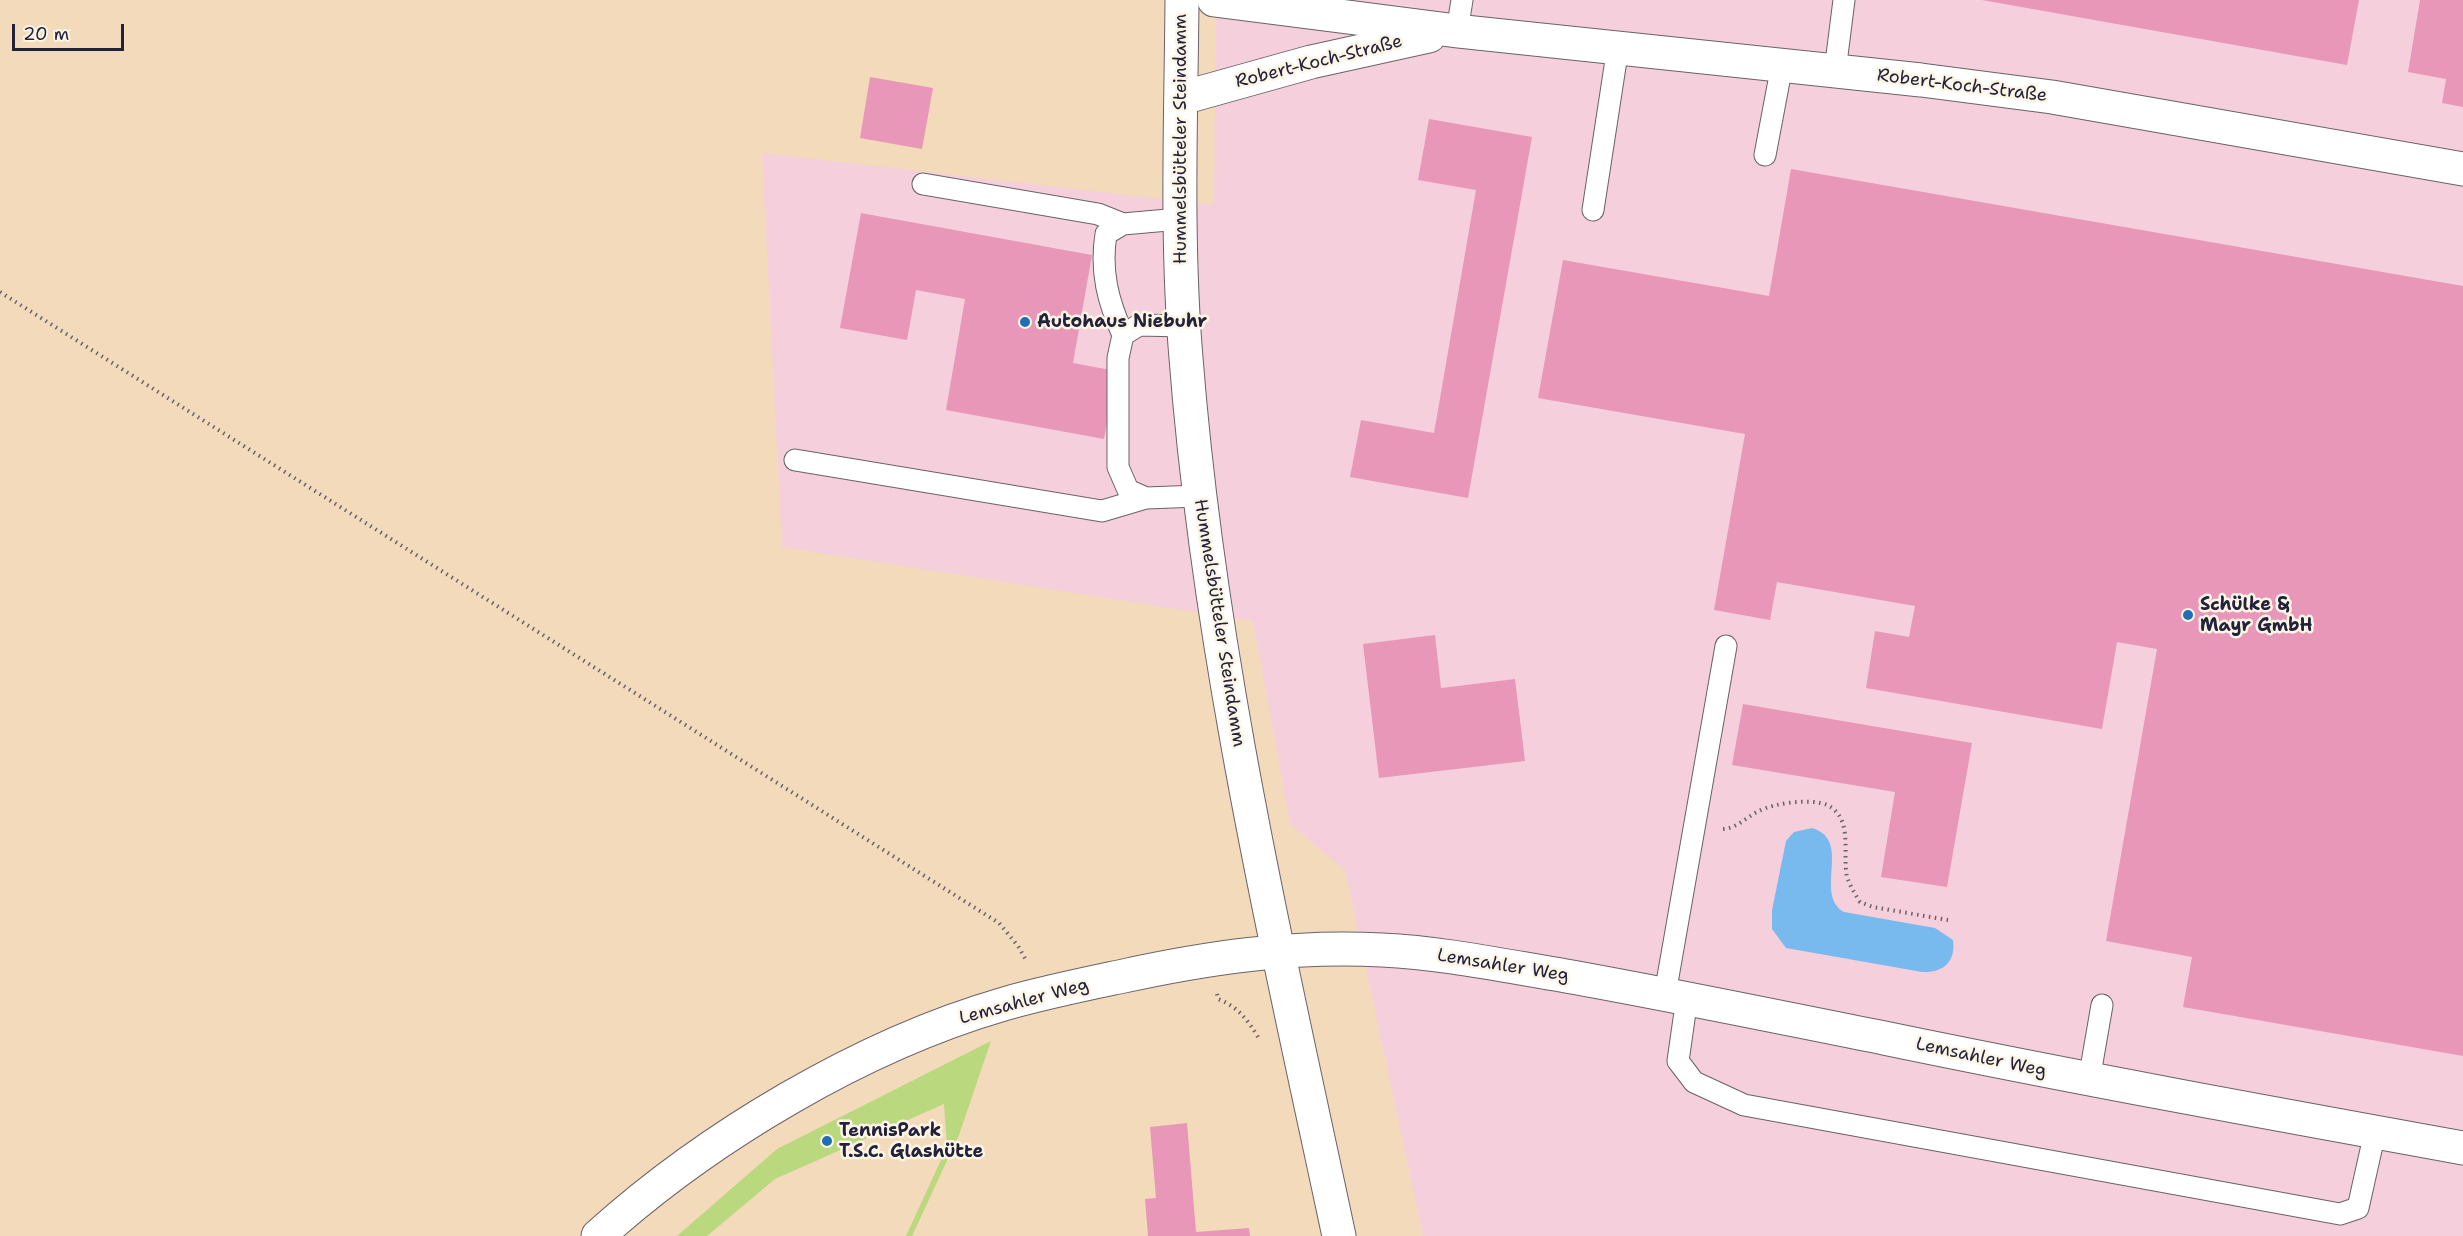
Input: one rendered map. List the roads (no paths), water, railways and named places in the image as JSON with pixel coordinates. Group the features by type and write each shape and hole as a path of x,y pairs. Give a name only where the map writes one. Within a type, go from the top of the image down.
{"street":[{"name":"Hummelsbütteler Steindamm","path":"1182,0 1179,219 1184,326 1211,593 1256,853 1339,1236"},
{"name":"Robert-Koch-Straße","path":"1214,0 1459,15 1618,47 2052,97 2463,169"},
{"name":"Robert-Koch-Straße","path":"1182,98 1311,62 1459,15"},
{"name":"Lemsahler Weg","path":"598,1236 632,1206 714,1145 804,1092 889,1047 959,1019 1039,994 1175,965 1321,948 1409,952 1676,996 2089,1080 2463,1148"}],"lane":[{"path":"1835,71 1844,0"},
{"path":"1593,210 1618,47"},
{"path":"1766,155 1782,65"},
{"path":"923,184 1098,214 1123,224"},
{"path":"1146,498 1128,490 1118,467 1118,358 1123,335 1108,302 1102,258 1106,234 1123,224 1179,219"},
{"path":"1123,335 1139,325 1184,326"},
{"path":"795,460 1102,511 1146,498 1200,496"},
{"path":"1726,646 1695,824 1676,996 1678,1061 1694,1082 1744,1105 2340,1214 2358,1208 2375,1132"},
{"path":"2089,1080 2102,1005"}],"water":[{"path":"1812,828 1824,834 1830,844 1832,893 1835,904 1844,912 1935,928 1953,940 1952,954 1946,965 1936,971 1922,972 1786,948 1772,929 1772,910 1786,841 1794,832"}],"place":[{"name":"Autohaus Niebuhr","path":"1025,322"},
{"name":"Schülke & Mayr GmbH","path":"2188,615"},
{"name":"TennisPark T.S.C. Glashütte","path":"827,1141"}]}
